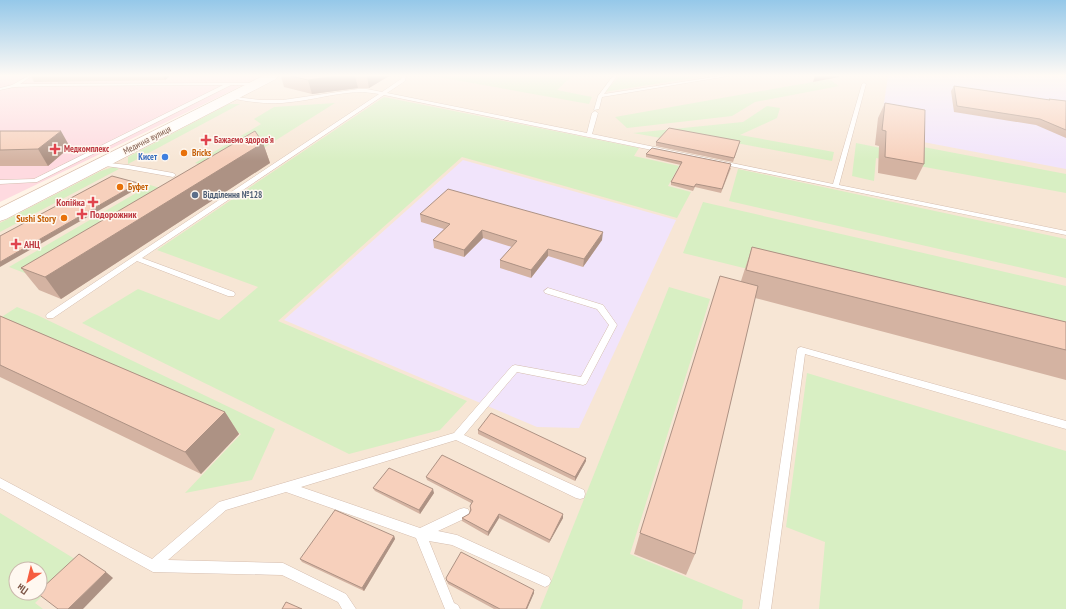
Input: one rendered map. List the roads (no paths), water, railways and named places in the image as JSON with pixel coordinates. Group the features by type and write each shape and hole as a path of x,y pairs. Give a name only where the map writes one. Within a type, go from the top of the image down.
{"street":[{"name":"Медична вулиця","path":"0,215 100,164 206,104"}],"lane":[{"path":"0,182 35,181 201,104"},
{"path":"50,316 366,104"},
{"path":"439,104 1066,233"},
{"path":"589,135 598,104"},
{"path":"836,185 858,104"},
{"path":"100,164 128,167 173,175"},
{"path":"136,258 231,294"},
{"path":"153,566 223,506 456,436 515,368 583,381 613,325 600,307 548,291"},
{"path":"765,609 801,350 1066,425"},
{"path":"456,436 580,494"},
{"path":"0,483 153,566 283,569 342,598 350,609"},
{"path":"286,487 420,534 453,539 545,581"},
{"path":"420,534 464,513"},
{"path":"420,534 450,606 454,609"}],"place":[{"name":"Бажаємо здоровʼя","path":"206,140"},
{"name":"Медкомплекс","path":"55,149"},
{"name":"Bricks","path":"184,153"},
{"name":"Кисет","path":"165,157"},
{"name":"Буфет","path":"120,187"},
{"name":"Відділення №128","path":"195,195"},
{"name":"Копійка","path":"93,202"},
{"name":"Подорожник","path":"82,214"},
{"name":"Sushi Story","path":"64,218"},
{"name":"АНЦ","path":"16,244"}]}
